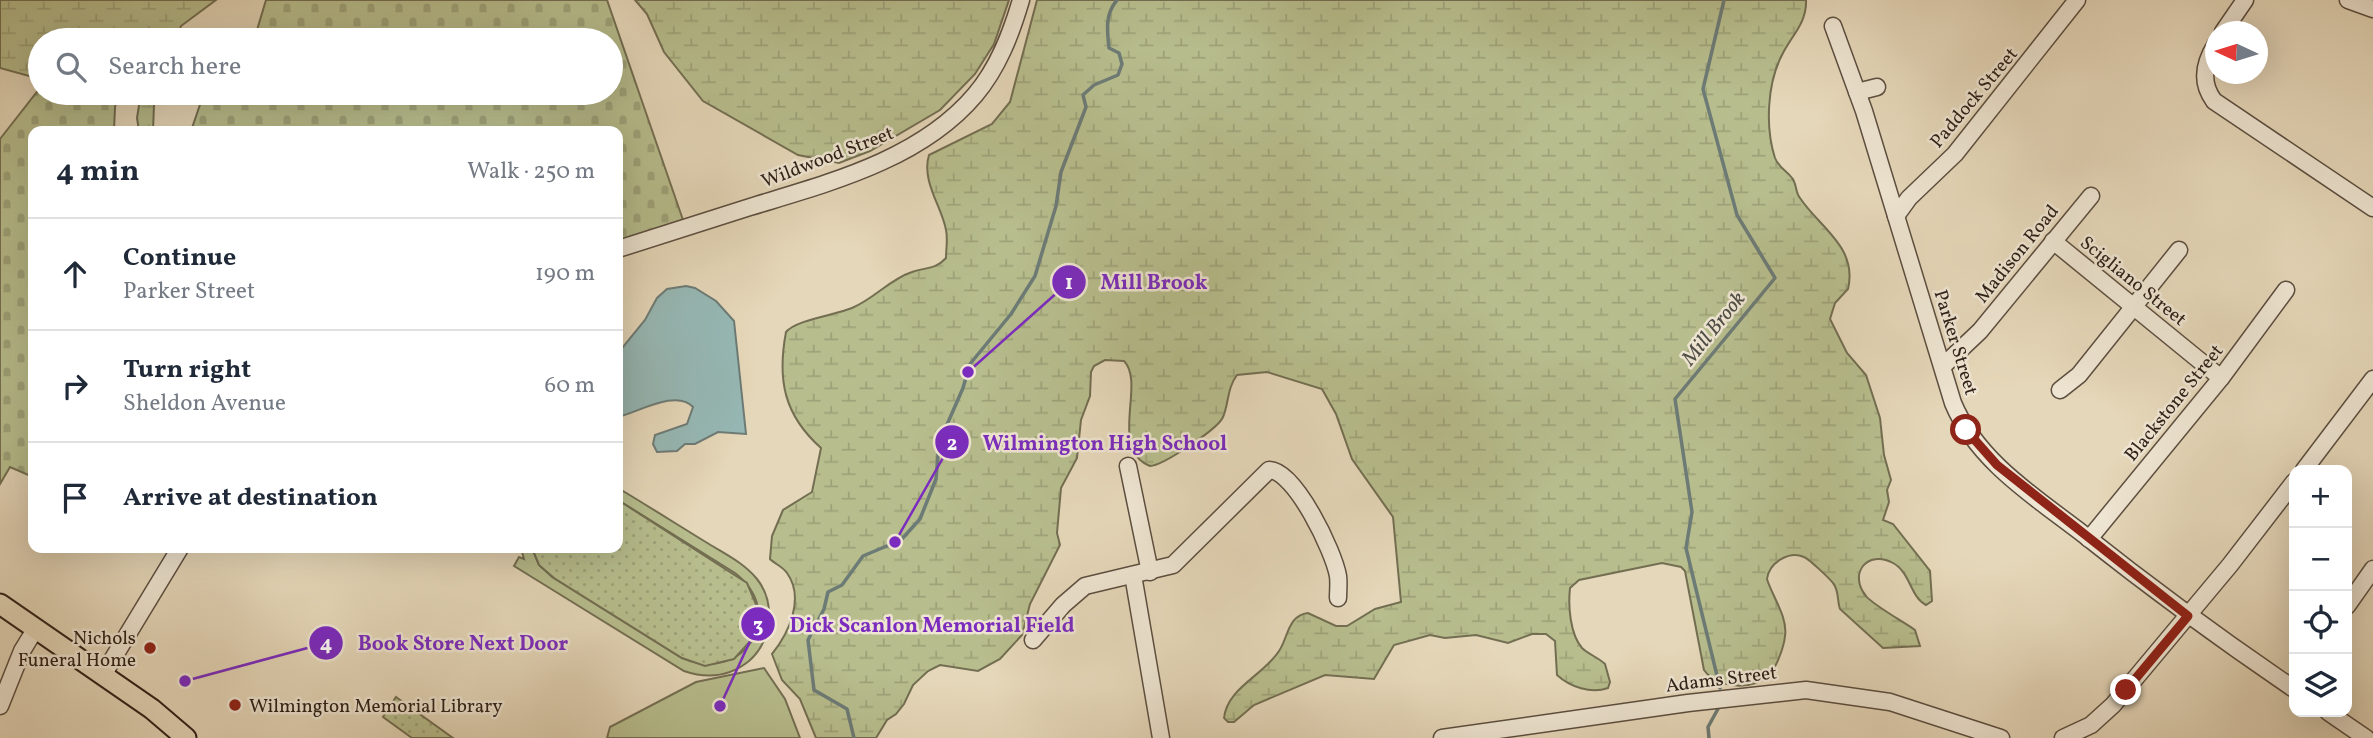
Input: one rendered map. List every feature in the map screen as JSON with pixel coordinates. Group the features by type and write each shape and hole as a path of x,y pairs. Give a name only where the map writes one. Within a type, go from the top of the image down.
{"main road":[{"path":"0,604 103,674 186,738"}],"street":[{"name":"Wildwood Street","path":"623,247 842,177 889,158 925,138 962,110 986,81 1007,41 1021,0"},
{"name":"Paddock Street","path":"1896,216 1909,198 1955,154 2077,0"},
{"path":"2231,21 2245,0"},
{"path":"2348,0 2373,9"},
{"name":"Parker Street","path":"1833,26 1857,92 1959,417 1975,442 1997,465 2188,616 2289,682"},
{"path":"2207,84 2214,101 2373,208"},
{"path":"1857,92 1877,87"},
{"name":"Madison Road","path":"1943,366 1980,331 2091,196"},
{"name":"Scigliano Street","path":"2053,242 2221,378"},
{"path":"2060,390 2079,375 2179,250"},
{"name":"Blackstone Street","path":"2089,539 2221,378 2286,290"},
{"path":"2308,465 2373,379"},
{"path":"1128,466 1161,738"},
{"path":"1033,640 1063,605 1085,586 1176,563 1264,473 1275,470 1286,478 1322,534 1338,574 1338,598"},
{"path":"2063,738 2102,716 2188,616 2289,488"},
{"path":"103,674 177,553"},
{"path":"2352,599 2373,569"},
{"path":"0,706 22,651 36,628"},
{"name":"Adams Street","path":"1442,738 1688,703 1805,690 1890,702 2001,738"},
{"path":"2335,717 2366,738"}],"green space":[{"path":"0,0 216,0 180,28 28,28 28,76 0,68"},
{"path":"266,0 607,0 617,28 258,28"},
{"path":"635,0 1009,0 994,44 975,74 940,110 870,151 839,163 798,155 703,101 664,52 647,14"},
{"path":"1037,0 1806,0 1802,21 1783,53 1774,77 1769,105 1772,146 1775,158 1794,180 1798,196 1835,239 1847,261 1850,274 1848,289 1835,303 1830,319 1847,353 1866,375 1880,418 1884,455 1891,480 1887,490 1889,502 1883,520 1893,524 1930,571 1932,601 1926,605 1921,601 1899,567 1884,559 1868,561 1863,566 1859,580 1861,588 1875,604 1915,630 1920,646 1883,648 1840,609 1833,583 1807,558 1792,555 1776,563 1767,579 1782,614 1785,629 1777,663 1771,673 1761,681 1743,685 1725,684 1704,670 1685,571 1681,567 1662,563 1579,580 1570,588 1572,628 1582,648 1605,664 1610,682 1608,688 1581,688 1557,675 1555,641 1546,634 1532,634 1508,643 1476,635 1445,638 1430,635 1394,645 1374,679 1325,675 1254,705 1234,722 1228,722 1224,718 1232,698 1272,660 1296,618 1308,613 1336,626 1347,626 1375,609 1401,602 1393,517 1352,459 1336,414 1322,389 1267,372 1237,375 1231,385 1219,423 1177,454 1150,466 1138,458 1131,446 1130,371 1124,361 1105,360 1094,366 1091,372 1090,396 1081,420 1077,458 1061,488 1057,533 1060,545 1030,604 1022,635 1000,659 978,671 940,665 928,671 913,685 904,704 887,720 876,738 816,738 800,699 782,680 772,654 789,626 795,593 787,573 770,559 772,536 783,510 812,492 821,448 799,423 786,396 782,366 786,332 807,321 852,308 904,275 934,266 946,258 947,233 930,184 927,165 929,155 992,124 1010,102"},
{"path":"623,46 683,220 623,239 623,126 193,126 200,105 623,105"},
{"path":"28,103 116,105 114,126 28,126 28,475 10,467 0,484 0,139"},
{"path":"139,105 154,105 153,126 138,126"},
{"path":"623,491 734,559 757,579 763,589 769,610 769,622 767,633 757,653 734,670 709,676 684,671 514,566 519,557 524,559 522,553 534,553 539,565 552,577 682,658 705,663 724,661 740,653 752,641 758,625 758,607 751,589 735,573 623,503"},
{"path":"623,503 747,583 758,609 754,637 734,659 705,666 682,658 554,578 539,565 534,553 623,553"},
{"path":"764,668 785,699 800,738 607,738 610,727 696,682"},
{"path":"396,697 453,738 412,738 383,717"}],"water":[{"path":"686,286 695,288 716,301 734,321 746,434 718,432 695,444 685,444 677,451 657,452 653,444 655,435 687,424 693,407 686,402 667,401 623,415 623,347 645,320 657,298 667,289"}],"waterway":[{"name":"Mill Brook","path":"854,738 847,709 814,690 808,640 824,609 828,592 842,585 863,556 901,540 920,519 936,479 939,443 963,388 970,364 1011,314 1035,276 1056,206 1061,172 1086,107 1083,95 1094,85 1118,75 1122,64 1119,53 1109,48 1107,29 1110,11 1117,0"},
{"name":"Mill Brook","path":"1720,688 1686,548 1692,512 1675,399 1775,278 1737,215 1703,89 1724,0"},
{"name":"Mill Brook","path":"1709,738 1708,727 1719,707"}],"place":[{"name":"Mill Brook","path":"968,372"},
{"name":"Wilmington High School","path":"895,542"},
{"name":"Nichols Funeral Home","path":"150,648"},
{"name":"Book Store Next Door","path":"185,681"},
{"name":"Wilmington Memorial Library","path":"235,705"},
{"name":"Dick Scanlon Memorial Field","path":"720,706"}],"route":[{"path":"1966,430 1997,465 2188,616 2126,690"}]}
